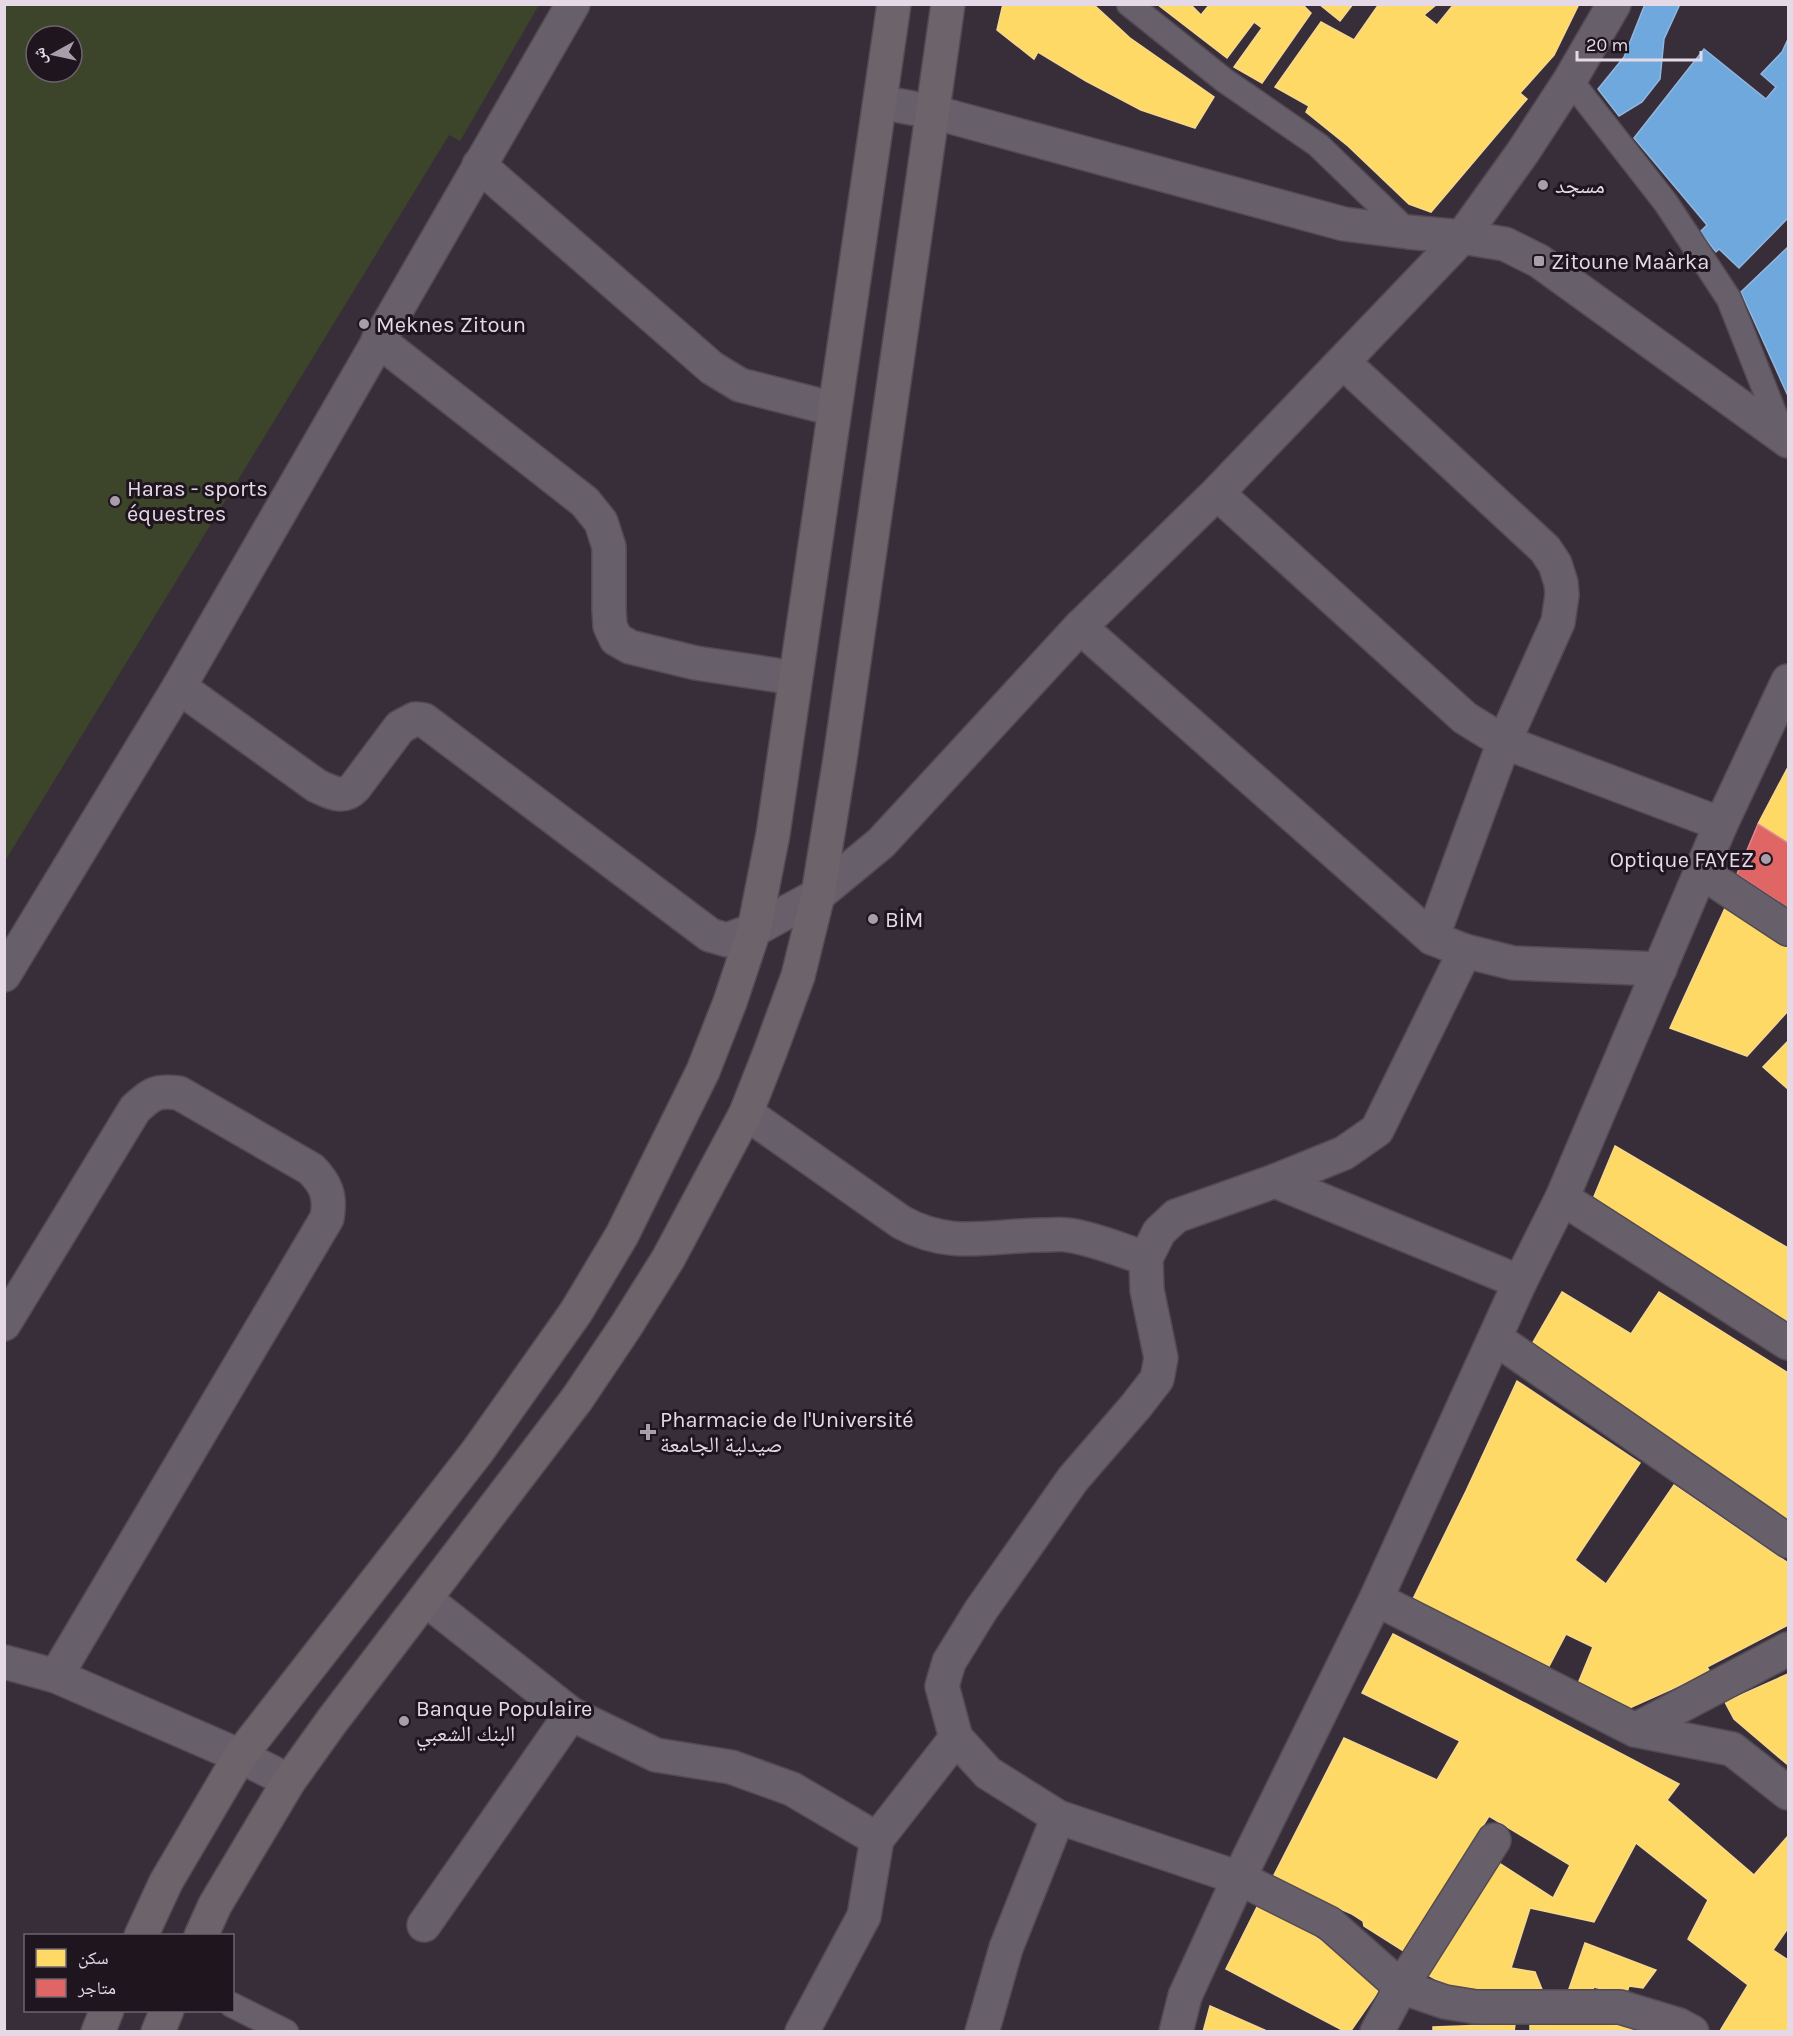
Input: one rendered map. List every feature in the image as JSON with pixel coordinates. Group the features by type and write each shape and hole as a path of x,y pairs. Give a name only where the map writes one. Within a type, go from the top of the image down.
{"main road":[{"path":"141,1934 166,1882 240,1756 477,1452 576,1312 622,1235 703,1071 730,1002 754,930 773,834 894,4"},
{"path":"201,1934 215,1905 289,1781 577,1399 626,1326 668,1259 746,1113 798,976 818,895 840,759 948,4"},
{"path":"98,2031 106,2012"},
{"path":"158,2031 166,2012"}],"street":[{"path":"4,975 179,687 573,4"},
{"path":"179,687 317,786 339,795 350,793 400,727 415,719 424,720 710,935 727,940 754,930 818,895 881,843 1080,627 1217,493 1462,237 1523,152 1570,80 1614,4"},
{"path":"880,102 933,112 1344,224 1505,244 1539,261 1786,439"},
{"path":"479,165 712,368 740,385 834,410"},
{"path":"378,340 585,502 601,522 609,547 610,626 616,639 630,647 696,663 795,678"},
{"path":"1343,362 1545,549 1555,564 1562,595 1558,622 1504,742 1432,938"},
{"path":"1217,493 1465,718 1504,742 1721,824"},
{"path":"1080,627 1432,938 1465,951 1513,963 1660,969"},
{"path":"1176,2031 1185,1996 1239,1878 1376,1599 1520,1282 1563,1198 1700,871 1788,681"},
{"path":"1700,871 1788,929"},
{"path":"1465,951 1377,1130 1344,1153 1275,1181 1176,1216 1159,1232 1146,1258 1147,1290 1161,1358 1157,1379 1073,1479 961,1640 949,1662 942,1686 956,1738 988,1773 1058,1817 1239,1878 1329,1923 1401,1987 1445,2002 1476,2007 1620,2007 1692,2031"},
{"path":"4,1324 135,1109 151,1094 164,1091 179,1093 311,1169 322,1180 328,1191 327,1218 56,1676"},
{"path":"746,1113 920,1233 940,1238 966,1239 1067,1234 1146,1258"},
{"path":"1275,1181 1520,1282"},
{"path":"1563,1198 1788,1343"},
{"path":"1495,1338 1788,1541"},
{"path":"425,1599 571,1714 656,1755 731,1767 792,1789 877,1839"},
{"path":"1376,1599 1635,1730 1732,1749 1788,1793"},
{"path":"1635,1730 1788,1649"},
{"path":"4,1662 56,1676 240,1756 289,1781"},
{"path":"424,1926 571,1714"},
{"path":"802,2031 864,1916 877,1839 956,1738"},
{"path":"982,2031 1006,1948 1058,1817"},
{"path":"1377,2031 1401,1987 1494,1840"}],"lane":[{"path":"1129,4 1224,80 1318,145 1408,232"},
{"path":"1570,80 1666,203 1729,299 1786,439"},
{"path":"234,2006 286,2031"}],"green space":[{"name":"Haras - sports équestres","path":"5,4 539,5 460,141 449,135 5,861"}],"building: سكن":[{"path":"1003,4 1093,4 1130,38 1214,97 1195,128 1141,110 1038,52 1034,59 997,30"},
{"path":"1157,4 1190,4 1201,15 1210,4 1302,4 1311,13 1262,83 1234,67 1262,28 1254,22 1227,58"},
{"path":"1319,4 1353,4 1340,21"},
{"path":"1379,4 1437,4 1424,15 1437,25 1454,4 1579,4 1554,55 1520,93 1527,99 1431,212 1409,204 1348,146 1306,112 1309,106 1275,87 1321,22 1354,40"},
{"path":"1788,767 1788,843 1758,824"},
{"path":"1725,908 1788,947 1788,1011 1747,1056 1670,1028"},
{"path":"1788,1041 1788,1089 1763,1067"},
{"path":"1615,1146 1788,1248 1788,1322 1593,1199"},
{"path":"1562,1292 1631,1334 1659,1292 1788,1373 1788,1520 1532,1344"},
{"path":"1517,1381 1640,1463 1575,1560 1606,1584 1674,1485 1788,1563 1788,1625 1707,1667 1710,1672 1623,1711 1577,1686 1593,1647 1566,1634 1546,1672 1412,1601"},
{"path":"1393,1634 1679,1784 1667,1800 1754,1875 1788,1836 1788,1928 1773,1950 1788,1960 1788,2032 1720,2031 1748,1985 1688,1939 1708,1900 1636,1843 1594,1922 1530,1908 1511,1968 1535,1972 1545,1997 1460,1993 1428,1975 1496,1861 1553,1898 1570,1865 1489,1816 1405,1952 1364,1926 1363,1921 1352,1914 1272,1879 1344,1738 1437,1780 1460,1741 1362,1693"},
{"path":"1788,1674 1788,1765 1734,1719 1725,1702"},
{"path":"1259,1903 1318,1932 1315,1937 1334,1948 1382,1986 1350,2032 1346,2032 1226,1969"},
{"path":"1585,1943 1656,1970 1643,1988 1629,1986 1626,1995 1594,1987 1591,1994 1569,1989"},
{"path":"1210,2006 1269,2032 1203,2032"},
{"path":"1604,2023 1656,2032 1530,2032 1530,2025"},
{"path":"1515,2024 1514,2032 1433,2032 1433,2027"}],"building: متاجر":[{"name":"Optique FAYEZ","path":"1758,824 1788,843 1788,908 1737,874"}],"building: مدارس":[{"path":"1645,4 1680,4 1664,39 1660,79 1642,102 1619,116 1598,89 1624,57"},
{"path":"1788,39 1788,218 1739,268 1719,249 1716,252 1700,232 1707,225 1634,138 1704,49 1766,99 1776,87 1761,74 1782,52"},
{"path":"1788,247 1788,396 1741,292"}],"place":[{"name":"مسجد","path":"1543,185"},
{"name":"Zitoune Maàrka","path":"1539,261"},
{"name":"Meknes Zitoun","path":"364,324"},
{"name":"Haras - sports équestres","path":"115,501"},
{"name":"Optique FAYEZ","path":"1766,859"},
{"name":"BİM","path":"873,919"},
{"name":"Pharmacie de l'Université صيدلية الجامعة","path":"648,1432"},
{"name":"Banque Populaire البنك الشعبي","path":"404,1721"}]}
